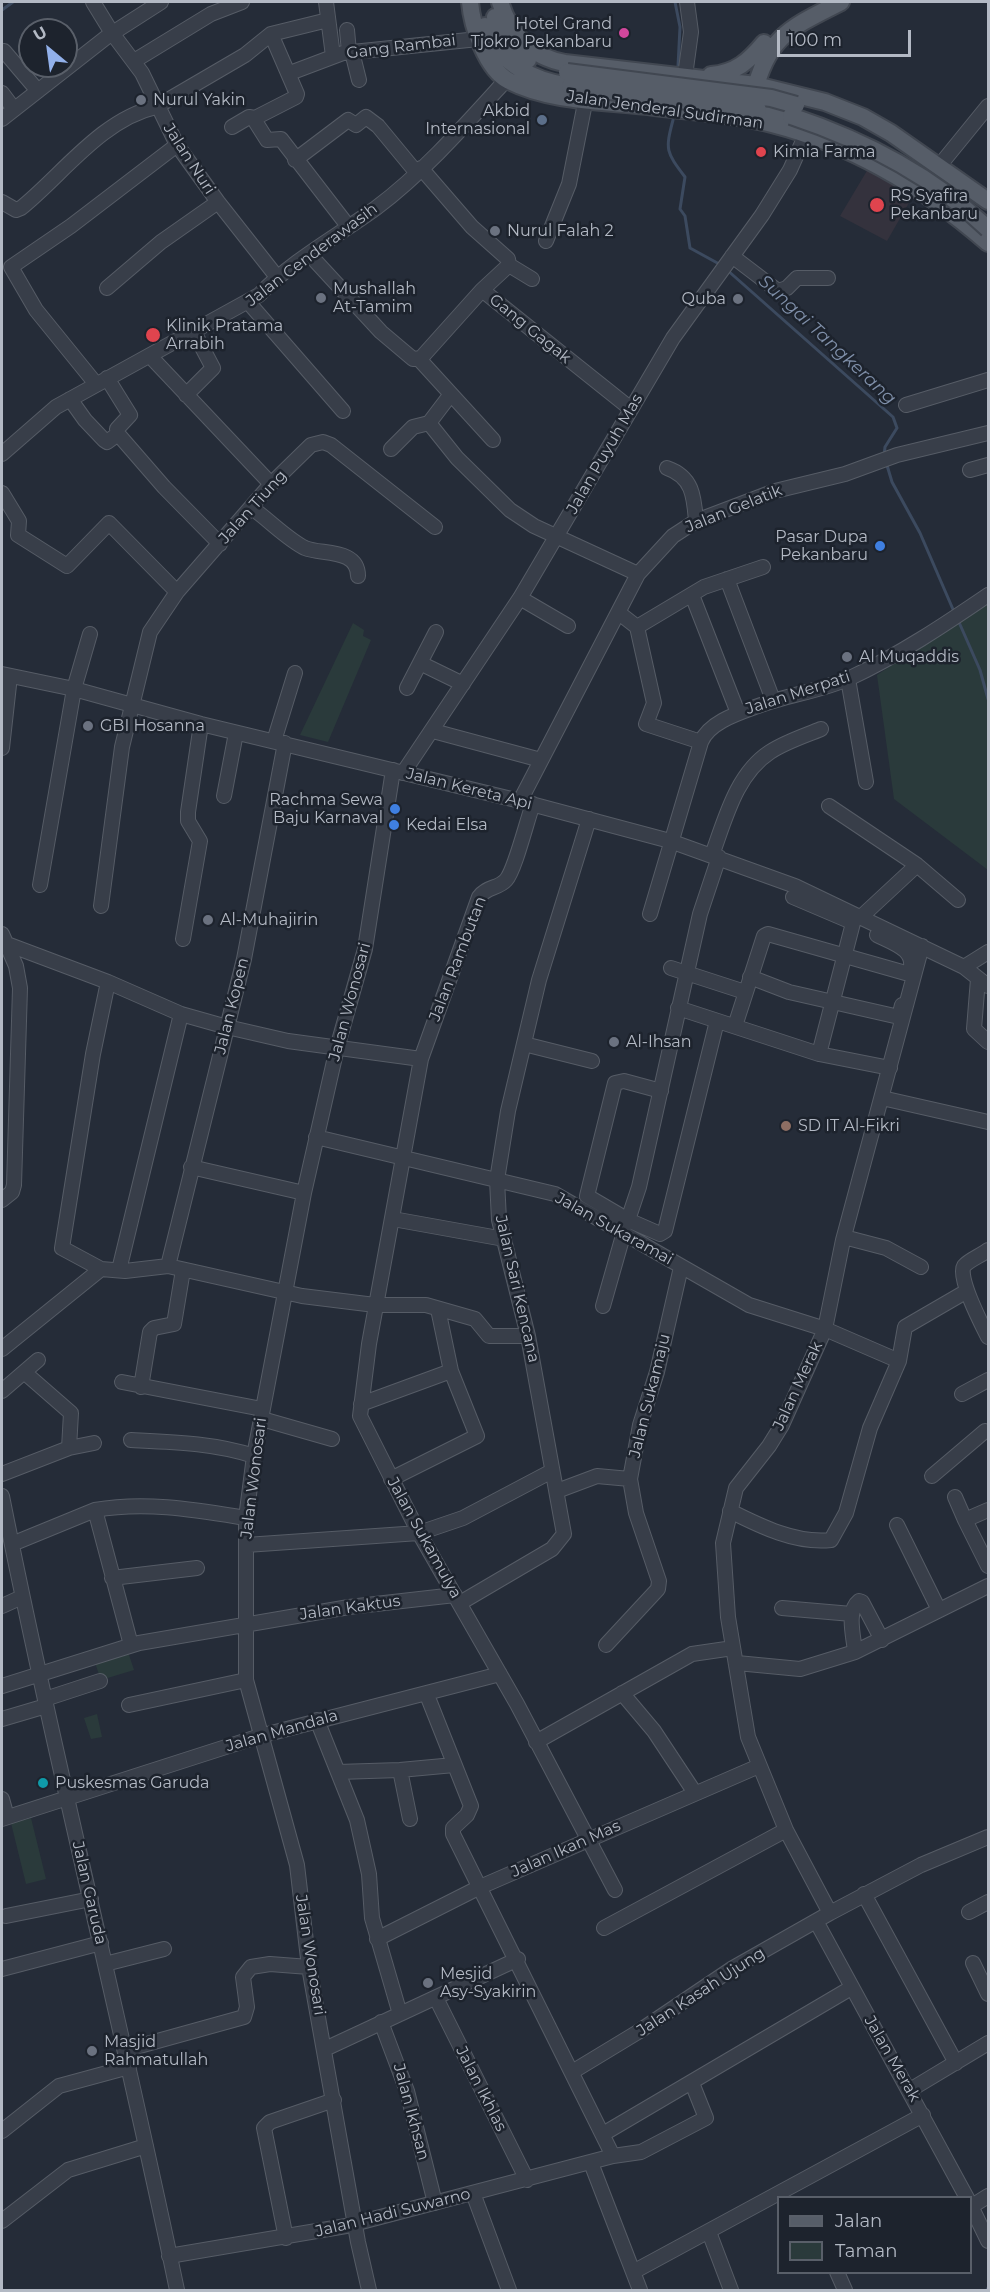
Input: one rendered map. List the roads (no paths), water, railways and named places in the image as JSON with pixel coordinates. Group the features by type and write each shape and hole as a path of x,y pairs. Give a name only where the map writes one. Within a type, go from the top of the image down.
{"main road":[{"path":"470,2 478,39 486,54 506,80"},
{"path":"479,2 493,44 508,62 532,76 570,86 758,110 814,124 864,145 907,169 960,204 988,229"},
{"path":"492,2 499,27 507,41 524,57 536,64 561,71 771,98 823,113 869,133 904,153 954,187 988,215"},
{"name":"Jalan Jenderal Sudirman","path":"500,2 509,25 523,43 542,57 565,63 748,84 784,90 820,100 863,117 940,165 988,201"},
{"path":"688,76 733,71 752,58 782,24 826,2"},
{"path":"748,84 773,45 809,19 841,2"},
{"path":"784,90 772,73 775,58 783,42 809,19"},
{"path":"741,118 748,84 764,43"},
{"path":"657,107 668,102 689,104 697,96 694,87 670,82 662,74"},
{"name":"Jalan Jenderal Sudirman","path":"506,80 542,93 741,118 806,134 899,175 953,213 988,243"},
{"path":"806,134 794,121 793,109 802,102 820,100"}],"street":[{"name":"Jalan Nuri","path":"93,2 150,88 156,106 177,145 277,277"},
{"path":"2,118 112,33 161,2"},
{"path":"134,61 212,14 242,2"},
{"path":"326,2 333,56"},
{"path":"687,2 691,32 688,76"},
{"path":"2,202 16,210 21,208 50,185 76,154 142,110 156,106 245,55 271,34 301,24 328,20"},
{"path":"347,30 350,52 359,80"},
{"path":"232,127 249,117 255,118 296,97 290,73 271,34"},
{"name":"Gang Rambai","path":"290,73 333,56 350,52 478,39"},
{"path":"4,51 38,91"},
{"name":"Jalan Cenderawasih","path":"2,454 22,438 43,416 70,399 249,303 277,277 377,206 418,170 506,80"},
{"path":"2,93 14,109"},
{"path":"546,241 569,184 586,98"},
{"path":"940,165 988,106"},
{"path":"295,160 348,120 356,125 366,117 384,133 472,227 508,259 508,265 482,290"},
{"path":"255,118 267,140 281,140 348,226"},
{"name":"Jalan Puyuh Mas","path":"398,772 433,731 520,598 668,345 784,180 806,134"},
{"path":"177,145 71,226 6,271 36,310 102,381 130,415 117,429 118,434 164,488 220,544"},
{"path":"107,288 161,242 218,202"},
{"path":"309,254 381,332 412,359 419,359 493,440"},
{"path":"730,259 776,290 785,289 799,277 828,278"},
{"path":"508,265 532,279"},
{"name":"Gang Gagak","path":"419,359 482,290 631,409"},
{"path":"249,303 343,411"},
{"path":"186,395 213,368 194,332"},
{"path":"150,356 272,484"},
{"path":"906,405 988,380"},
{"path":"391,450 413,428 429,423 451,394"},
{"path":"70,399 85,420 104,440 108,442 118,434"},
{"path":"429,423 457,458 510,510 638,574"},
{"name":"Jalan Gelatik","path":"526,802 541,760 638,574 667,541 696,521 775,491 844,474 897,455 988,433"},
{"name":"Jalan Tiung","path":"100,906 122,747 150,632 177,592 272,484 311,445 323,442 331,445 435,526"},
{"path":"970,470 988,465"},
{"path":"667,468 682,475 689,484 696,521"},
{"path":"2,493 19,521 18,535 67,566 109,523 177,592"},
{"path":"252,508 306,548 337,552 351,561 357,569 358,576"},
{"path":"638,627 692,595 727,579 763,567"},
{"path":"727,579 773,700"},
{"path":"692,595 738,713"},
{"name":"Jalan Merpati","path":"651,914 670,841 701,742 709,730 738,713 848,678 940,627 988,595"},
{"path":"520,598 568,626"},
{"path":"619,613 638,627 654,703 646,723 701,742"},
{"path":"407,688 436,632"},
{"path":"40,885 74,689 90,634"},
{"path":"420,663 463,684"},
{"name":"Jalan Kopen","path":"168,1266 244,958 279,742 295,673"},
{"path":"2,748 6,675"},
{"name":"Jalan Kereta Api","path":"6,675 74,689 236,733 526,802 670,841 795,886 857,920 922,946 963,967 983,982"},
{"path":"848,678 866,782"},
{"path":"183,939 200,841 188,820 188,812 201,724"},
{"path":"603,1306 661,1091 686,973 715,856 737,791 755,766 771,752 821,729"},
{"path":"433,731 541,760"},
{"path":"225,795 236,733"},
{"name":"Jalan Wonosari","path":"369,2290 309,1967 297,1865 246,1680 246,1518 254,1456 284,1291 337,1048 365,949 398,772"},
{"name":"Jalan Rambutan","path":"402,1157 420,1059 479,897 483,891 498,885 508,877 526,802"},
{"path":"829,806 917,865 958,900"},
{"name":"Jalan Sari Kencana","path":"458,1599 552,1549 561,1541 565,1529 552,1471 528,1336 499,1220 497,1180 508,1111 539,980 589,819"},
{"path":"819,1053 844,956 857,920 917,865"},
{"path":"750,977 789,992 899,1017 912,959 905,950 857,920 793,897"},
{"path":"735,1026 764,936 768,934 909,974"},
{"path":"4,939 181,1014 288,1041 420,1059"},
{"path":"2,1200 12,1192 14,1185 20,1036 20,988 4,939"},
{"name":"Jalan Merak","path":"830,1913 786,1830 748,1737 733,1648 723,1570 723,1543 736,1488 769,1446 782,1425 825,1329 844,1237 922,946"},
{"path":"963,967 988,952"},
{"path":"671,968 745,992"},
{"path":"108,982 93,1054 62,1247 101,1269 119,1270 168,1266 302,1296 375,1305 426,1305 474,1319 489,1336 528,1336"},
{"path":"983,982 974,1029 988,1042"},
{"path":"678,1008 819,1053 890,1068"},
{"path":"119,1270 181,1014"},
{"path":"661,1091 624,1081 615,1083 587,1196 626,1226 660,1234 665,1232 717,1021"},
{"path":"524,1044 592,1061"},
{"path":"882,1098 988,1122"},
{"name":"Jalan Sukaramai","path":"316,1137 555,1194 626,1226 681,1267 749,1305 825,1329 899,1361"},
{"name":"Jalan Sukamulya","path":"402,1157 393,1219 375,1305 360,1416 419,1533 500,1674 615,1890"},
{"path":"191,1167 304,1193"},
{"path":"393,1219 504,1239"},
{"path":"844,1237 886,1248 921,1267"},
{"path":"988,1251 964,1267 966,1291 988,1337"},
{"name":"Jalan Sukamaju","path":"606,1645 658,1589 659,1581 636,1512 630,1479 640,1425 657,1372 681,1267"},
{"path":"2,1349 101,1269"},
{"path":"141,1387 150,1332 154,1328 174,1324 183,1270"},
{"path":"730,1511 754,1524 786,1535 831,1540 846,1513 870,1428 899,1361 903,1330 908,1323 966,1291"},
{"path":"391,1479 477,1436 451,1371 438,1309"},
{"path":"2,1391 38,1360"},
{"path":"361,1404 451,1371"},
{"path":"24,1372 71,1413 69,1448"},
{"path":"962,1394 988,1380"},
{"path":"122,1382 262,1414 332,1438"},
{"path":"932,1476 987,1431"},
{"path":"131,1440 199,1444 232,1449 254,1456"},
{"path":"2,1474 69,1448 94,1443"},
{"path":"246,1545 419,1533 463,1518 552,1471"},
{"path":"557,1491 597,1476 630,1479"},
{"name":"Jalan Garuda","path":"2,1496 9,1550 22,1596 101,1943 177,2290"},
{"path":"955,1497 988,1566"},
{"path":"9,1550 95,1510 175,1507 246,1518"},
{"path":"95,1510 131,1646"},
{"path":"965,1520 988,1510"},
{"path":"897,1525 939,1610"},
{"path":"112,1578 197,1568"},
{"path":"737,1663 800,1669 855,1652 988,1586"},
{"path":"2,1605 22,1596"},
{"name":"Jalan Kaktus","path":"2,1686 131,1646 245,1624 350,1607 458,1599"},
{"path":"855,1652 852,1614 856,1603 862,1602 882,1640"},
{"path":"782,1608 852,1614"},
{"path":"536,1742 692,1654 733,1648"},
{"name":"Jalan Mandala","path":"4,1818 68,1800 260,1736 317,1720 427,1695 500,1674"},
{"path":"129,1706 246,1680"},
{"path":"2,1719 100,1681"},
{"path":"622,1693 654,1731 695,1793"},
{"path":"427,1695 471,1806 467,1815 452,1830 518,1959 613,2156"},
{"path":"317,1720 357,1820 369,1874 372,1918 399,2014"},
{"path":"338,1772 454,1765"},
{"name":"Jalan Ikan Mas","path":"377,1939 480,1887 759,1766"},
{"path":"400,1770 410,1819"},
{"path":"2,1799 4,1818"},
{"path":"604,1928 786,1830"},
{"name":"Jalan Kasah Ujung","path":"572,2072 655,2022 734,1968 864,1894 921,1865 987,1842"},
{"path":"864,1894 956,2063"},
{"path":"6,1916 91,1899"},
{"path":"969,1912 988,1902"},
{"name":"Jalan Merak","path":"816,1921 967,2196"},
{"path":"2,1969 101,1943"},
{"path":"105,1964 164,1949"},
{"path":"325,2049 518,1959"},
{"path":"973,1963 988,1994"},
{"path":"125,2050 244,2017 247,2007 243,1977 250,1967 270,1964 309,1967"},
{"path":"603,2134 851,1988"},
{"name":"Jalan Ikhlas","path":"436,1998 527,2180"},
{"name":"Jalan Ikhsan","path":"381,2022 407,2091 435,2203"},
{"path":"910,2090 988,2043"},
{"path":"2,2131 58,2086 129,2067"},
{"name":"Jalan Hadi Suwarno","path":"170,2256 286,2238 355,2223 613,2156 641,2152 705,2120 707,2115 692,2083"},
{"path":"286,2238 264,2128 270,2122 334,2100"},
{"path":"800,2191 923,2115"},
{"path":"2,2221 68,2170 146,2145"},
{"path":"591,2163 640,2290"},
{"path":"473,2193 509,2290"},
{"path":"972,2201 988,2196"},
{"path":"633,2272 709,2232 777,2201"},
{"name":"Jalan Merak","path":"972,2206 988,2241"},
{"path":"709,2232 731,2290"},
{"path":"838,2274 845,2290"}],"waterway":[{"path":"2,10 13,2"},
{"path":"675,2 680,27 678,66"},
{"name":"Sungai Tangkerang","path":"673,120 668,145 674,162 685,177 680,209 685,216 690,248 721,265"},
{"name":"Sungai Tangkerang","path":"726,269 893,417 897,428 885,447 884,456"},
{"name":"Sungai Tangkerang","path":"886,462 892,482 920,533 955,614"},
{"name":"Sungai Tangkerang","path":"958,620 980,670 988,699"}],"place":[{"name":"Hotel Grand Tjokro Pekanbaru","path":"624,33"},
{"name":"Nurul Yakin","path":"141,100"},
{"name":"Akbid Internasional","path":"542,120"},
{"name":"Kimia Farma","path":"761,152"},
{"name":"RS Syafira Pekanbaru","path":"877,205"},
{"name":"Nurul Falah 2","path":"495,231"},
{"name":"Mushallah At-Tamim","path":"321,298"},
{"name":"Quba","path":"738,299"},
{"name":"Klinik Pratama Arrabih","path":"153,335"},
{"name":"Pasar Dupa Pekanbaru","path":"880,546"},
{"name":"Al Muqaddis","path":"847,657"},
{"name":"GBI Hosanna","path":"88,726"},
{"name":"Rachma Sewa Baju Karnaval","path":"395,809"},
{"name":"Kedai Elsa","path":"394,825"},
{"name":"Al-Muhajirin","path":"208,920"},
{"name":"Al-Ihsan","path":"614,1042"},
{"name":"SD IT Al-Fikri","path":"786,1126"},
{"name":"Puskesmas Garuda","path":"43,1783"},
{"name":"Mesjid Asy-Syakirin","path":"428,1983"},
{"name":"Masjid Rahmatullah","path":"92,2051"}]}
